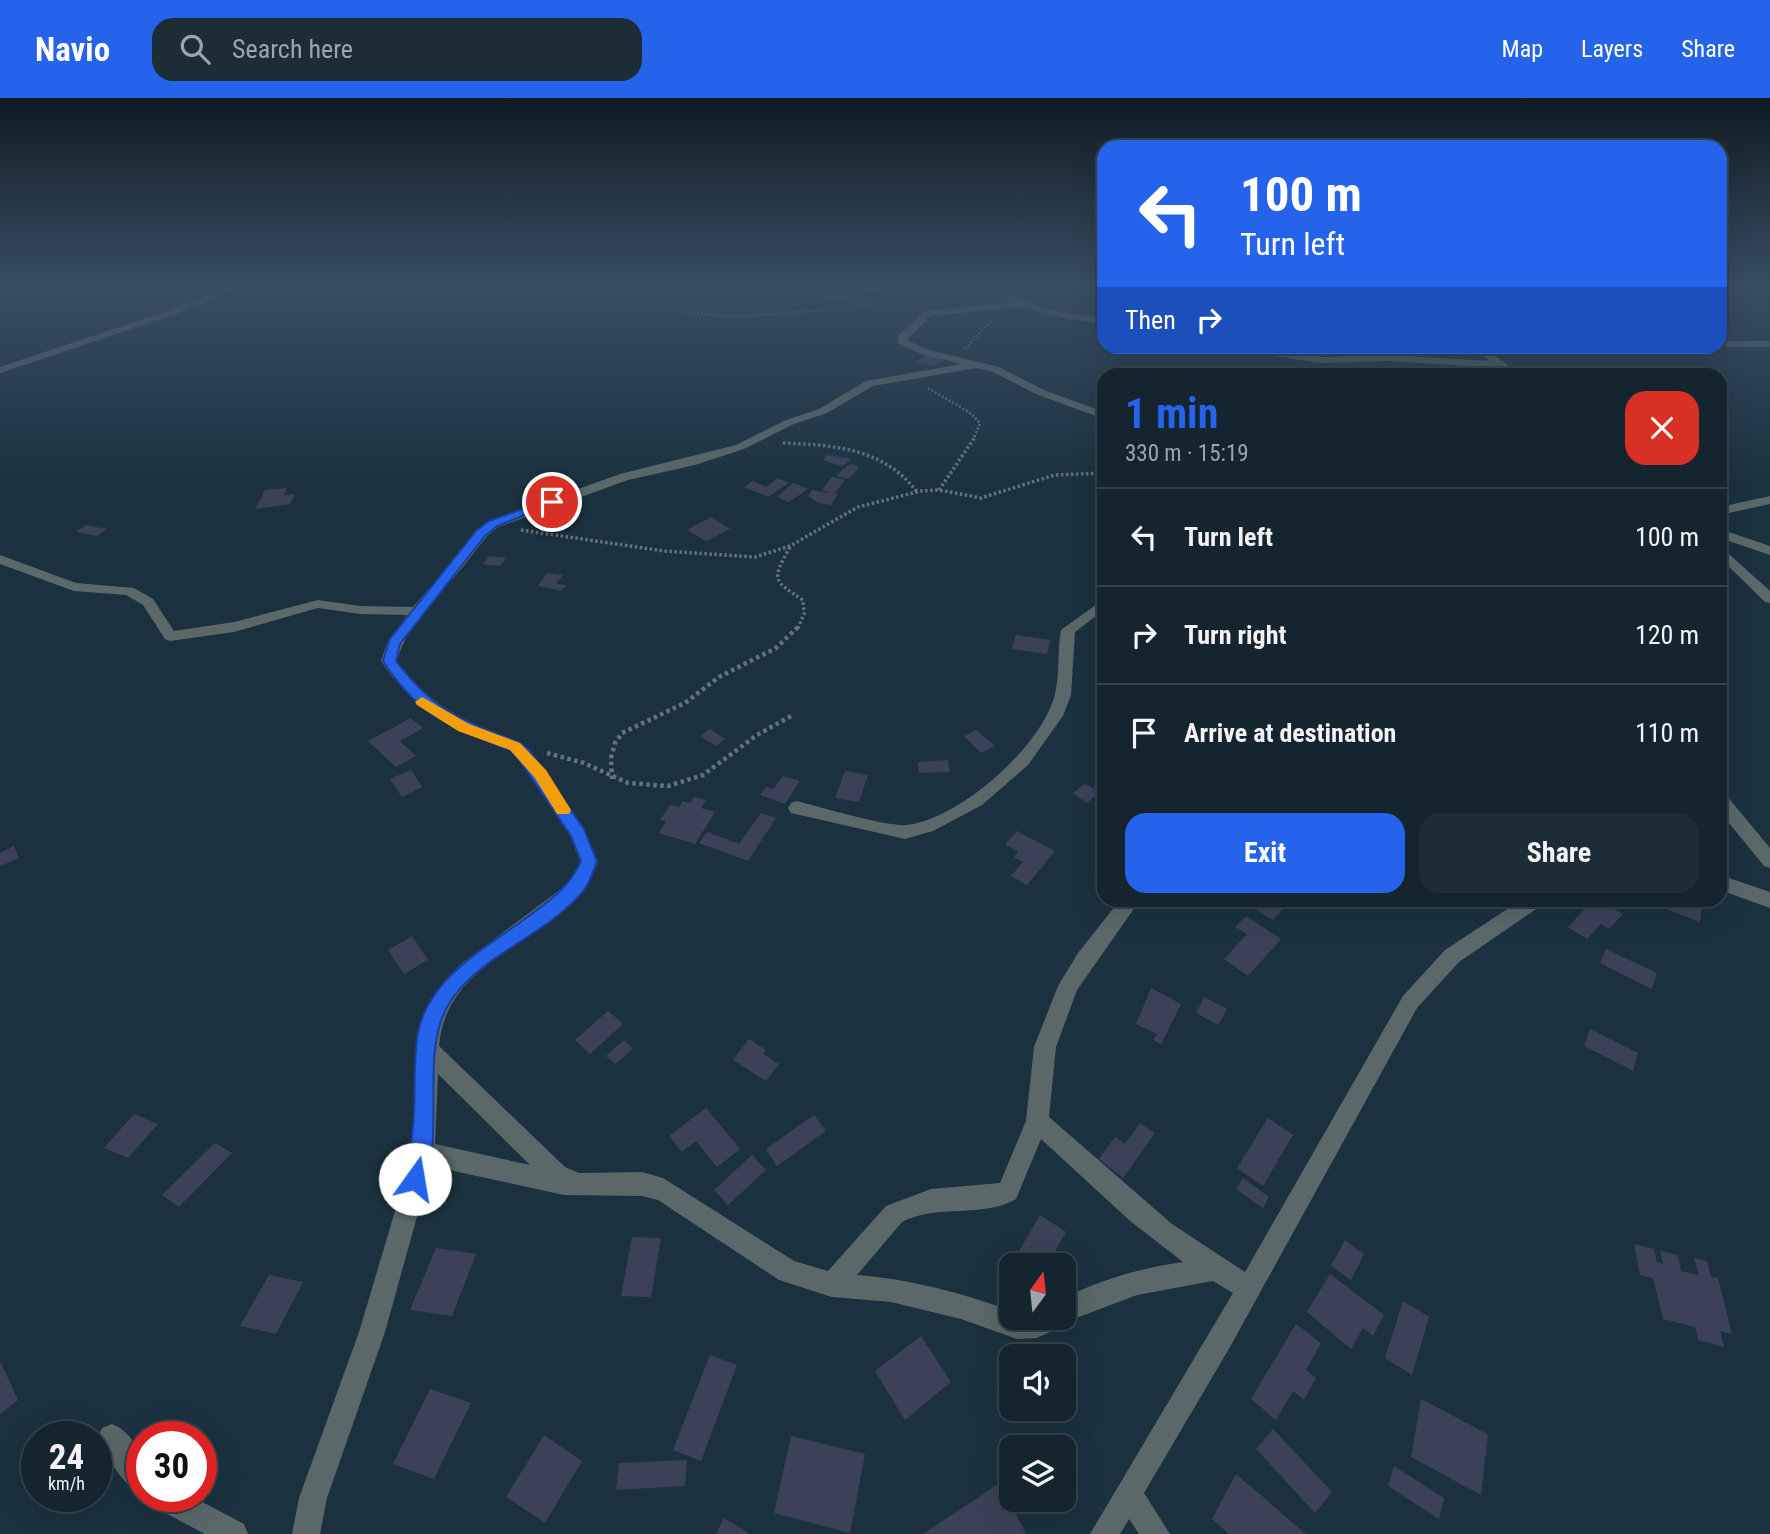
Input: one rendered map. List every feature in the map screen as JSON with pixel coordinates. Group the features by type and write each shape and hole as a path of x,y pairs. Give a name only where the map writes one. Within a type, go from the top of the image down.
{"street":[{"path":"0,370 52,353"},
{"path":"930,353 979,364 1040,392 1097,413"},
{"path":"1268,354 1297,358 1399,359 1502,365"},
{"path":"1340,354 1345,359"},
{"path":"1487,354 1506,368"},
{"path":"1399,359 1403,368"},
{"path":"306,1534 313,1498 372,1332 423,1154 427,1035 432,1018 444,995 462,976 561,901 578,885 587,870 587,854 578,834 540,774 515,746 441,716 401,680 389,661 394,643 480,534 493,524 624,477 712,457 750,443 790,422 823,411 870,383 979,364"},
{"path":"1727,510 1758,505 1770,500"},
{"path":"1727,536 1770,551"},
{"path":"1727,557 1770,599"},
{"path":"0,559 74,587 129,591 148,602 170,636 234,627 318,604 417,611"},
{"path":"1727,566 1740,569"},
{"path":"797,808 905,832 922,830 964,809 1027,758 1059,707 1063,693 1064,648 1068,630 1076,621 1097,608"},
{"path":"1727,809 1770,861"},
{"path":"1727,885 1770,900"},
{"path":"832,1285 894,1214 904,1208 937,1200 999,1196 1008,1191 1037,1121 1045,1047 1068,986 1085,958 1125,907"},
{"path":"1104,1534 1250,1288 1410,1002 1452,956 1525,907"},
{"path":"428,1050 557,1175 578,1185"},
{"path":"1037,1121 1168,1238 1214,1269 1250,1288"},
{"path":"423,1154 453,1157 519,1175 578,1185 642,1184 663,1191 788,1271 832,1285 891,1290 961,1306 999,1320"},
{"path":"1076,1305 1124,1284 1214,1269"},
{"path":"112,1438 126,1458"},
{"path":"1128,1493 1156,1534"},
{"path":"192,1512 234,1534"}],"path":[{"path":"953,359 960,353"},
{"path":"897,378 933,390 972,414 980,423 979,431 968,449 939,490"},
{"path":"750,443 843,447 892,465 907,475 917,492"},
{"path":"493,524 536,533 738,558 771,554 790,547 850,510 917,492 939,490 974,499 1055,475 1097,473"},
{"path":"612,779 612,751 632,723 682,705 722,676 765,656 799,629 805,607 803,600 785,591 779,585 778,577 790,547"},
{"path":"515,746 566,757 612,779 654,787 685,782 703,775 757,735 793,715"}],"building":[{"path":"1390,354 1419,355 1395,358"},
{"path":"927,355 944,360 934,366 915,363"},
{"path":"827,455 851,459 843,466 823,460"},
{"path":"853,464 859,468 848,479 836,476 848,465"},
{"path":"832,477 845,480 835,493 838,493 831,505 819,503 808,496 812,490 832,493 822,490"},
{"path":"778,478 789,483 768,497 744,487 753,481 766,487"},
{"path":"793,483 808,489 789,502 777,497"},
{"path":"287,488 284,495 295,494 290,504 255,509 265,490"},
{"path":"711,517 730,529 706,541 687,530"},
{"path":"86,525 107,529 97,536 76,532"},
{"path":"489,556 506,558 500,566 483,564"},
{"path":"547,573 563,575 556,584 566,585 562,591 538,586"},
{"path":"1016,635 1050,640 1047,654 1012,649"},
{"path":"411,718 423,728 400,741 416,756 396,767 368,741"},
{"path":"710,729 725,739 716,746 700,736"},
{"path":"976,730 995,746 981,753 964,736"},
{"path":"948,760 950,772 919,773 918,762"},
{"path":"411,770 422,787 402,797 390,779"},
{"path":"845,771 868,775 859,802 835,798"},
{"path":"783,776 800,781 785,804 760,795 766,787 773,789"},
{"path":"1085,784 1094,789 1097,787 1097,795 1087,803 1073,793"},
{"path":"694,797 706,800 701,808 715,812 695,844 659,833 666,821 660,820 670,805 679,807 683,801 690,803"},
{"path":"761,813 776,818 748,861 699,843 707,832 739,844"},
{"path":"1017,831 1055,851 1027,885 1011,876 1023,862 1014,857 1018,852 1005,844"},
{"path":"14,846 19,858 0,866 0,853"},
{"path":"1251,907 1284,907 1273,920"},
{"path":"1587,907 1611,907 1623,914 1609,929 1601,924 1587,939 1568,927"},
{"path":"1702,907 1700,922 1664,908"},
{"path":"1246,916 1281,939 1248,976 1224,959 1247,934 1235,927"},
{"path":"412,936 428,960 404,974 388,950"},
{"path":"1606,949 1657,973 1652,989 1600,963"},
{"path":"1151,988 1181,1004 1161,1044 1153,1040 1157,1034 1136,1024"},
{"path":"1204,997 1227,1009 1218,1025 1196,1013"},
{"path":"608,1011 623,1024 590,1054 575,1040"},
{"path":"1590,1029 1638,1053 1633,1071 1584,1046"},
{"path":"749,1039 766,1050 763,1054 779,1064 766,1081 733,1060"},
{"path":"624,1040 633,1049 615,1064 606,1056"},
{"path":"706,1108 740,1149 717,1167 696,1141 682,1152 669,1136"},
{"path":"134,1114 158,1124 128,1158 104,1148"},
{"path":"814,1115 826,1131 777,1166 766,1149"},
{"path":"1268,1118 1293,1135 1263,1186 1237,1168"},
{"path":"1140,1123 1155,1133 1123,1178 1099,1159 1115,1137 1125,1144"},
{"path":"215,1143 232,1153 179,1207 162,1195"},
{"path":"752,1155 766,1170 728,1205 714,1190"},
{"path":"1243,1178 1269,1197 1263,1208 1236,1189"},
{"path":"1040,1215 1066,1232 1054,1253 1018,1253"},
{"path":"632,1237 661,1238 651,1297 621,1296"},
{"path":"1345,1240 1364,1254 1351,1280 1331,1266"},
{"path":"1634,1244 1654,1249 1657,1262 1663,1264 1660,1251 1678,1255 1681,1271 1699,1275 1694,1258 1707,1261 1711,1277 1718,1278 1732,1334 1720,1331 1724,1347 1698,1340 1695,1327 1663,1319 1653,1278 1640,1275"},
{"path":"436,1248 476,1254 452,1316 410,1310"},
{"path":"1330,1274 1384,1315 1373,1336 1363,1328 1351,1349 1307,1312"},
{"path":"269,1275 303,1282 276,1334 240,1326"},
{"path":"1403,1301 1429,1317 1412,1375 1385,1358"},
{"path":"1296,1324 1321,1343 1306,1370 1316,1378 1304,1400 1293,1391 1276,1420 1251,1399"},
{"path":"921,1336 951,1382 905,1420 875,1371"},
{"path":"710,1355 737,1365 701,1461 673,1450"},
{"path":"0,1361 18,1400 0,1414"},
{"path":"430,1389 471,1403 434,1479 393,1464"},
{"path":"1421,1399 1488,1434 1481,1495 1411,1457"},
{"path":"1273,1429 1332,1492 1315,1513 1256,1449"},
{"path":"544,1435 582,1461 545,1523 506,1497"},
{"path":"791,1436 865,1454 850,1533 774,1513"},
{"path":"687,1460 685,1486 616,1490 619,1463"},
{"path":"1394,1466 1444,1498 1439,1519 1388,1486"},
{"path":"1236,1474 1306,1534 1229,1534 1212,1519"},
{"path":"999,1484 999,1512 1015,1512 1026,1534 923,1534"},
{"path":"724,1518 750,1534 716,1534"}],"slow traffic":[{"path":"422,702 463,727 515,746 540,774 563,810"}],"route":[{"path":"415,1179 423,1154 427,1035 444,995 462,976 561,901 578,885 589,861 578,834 524,754 515,746 463,727 425,705 401,680 389,661 394,643 480,534 493,524 552,502"}]}
